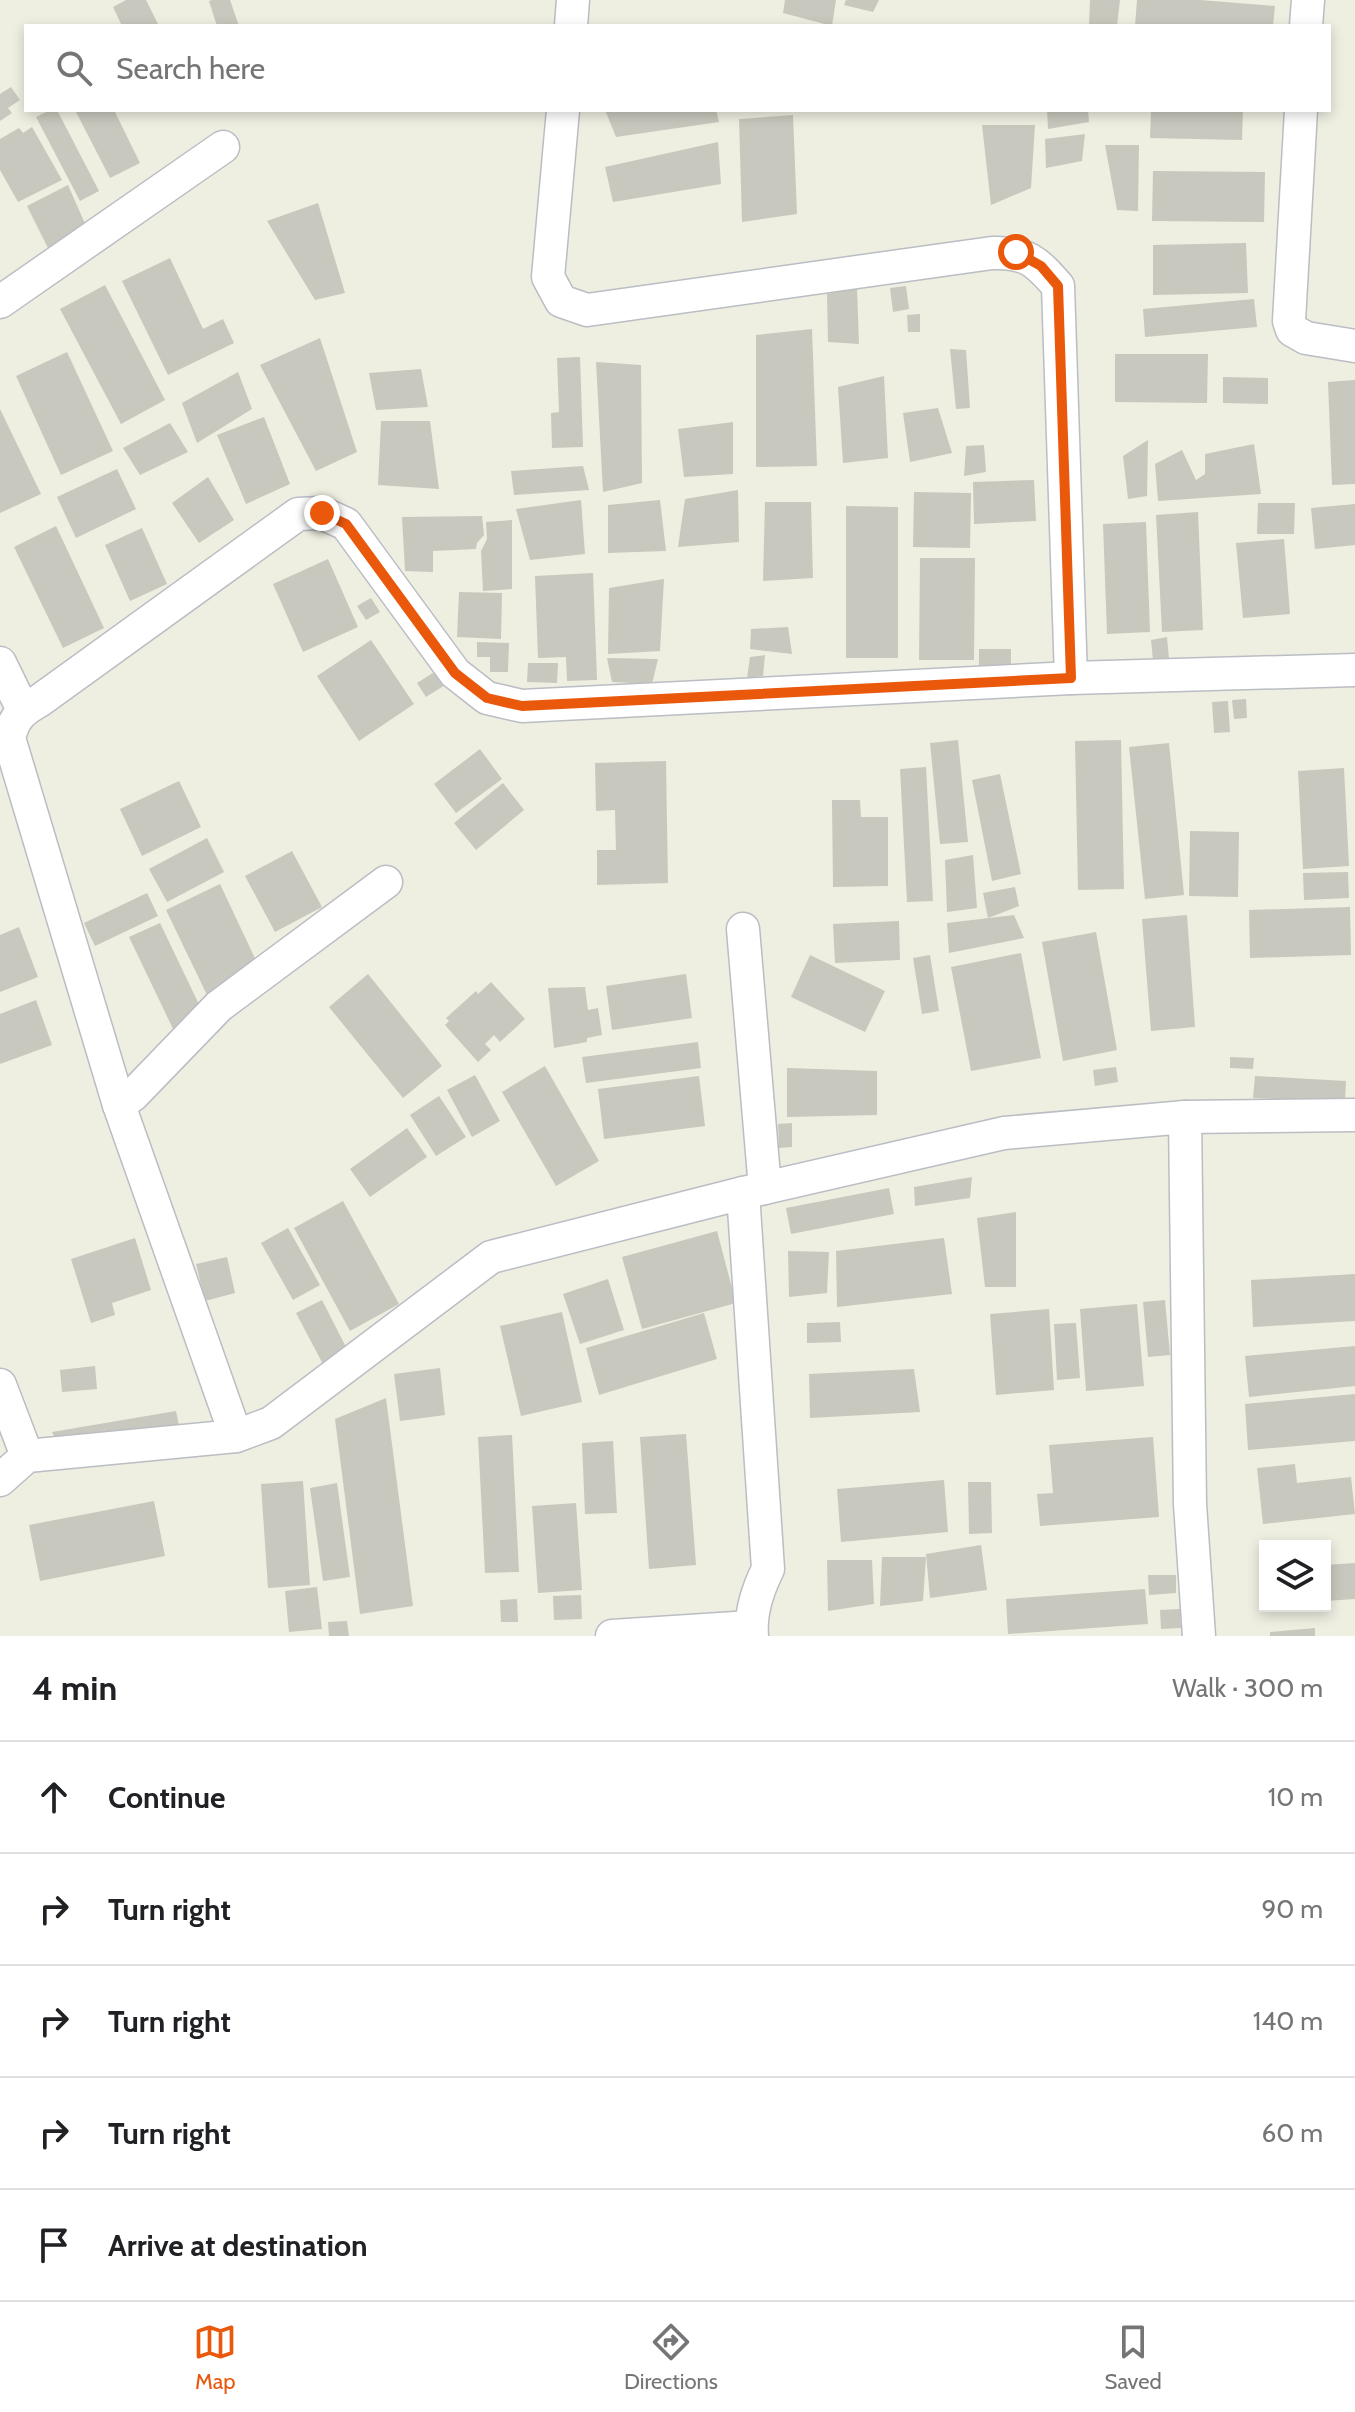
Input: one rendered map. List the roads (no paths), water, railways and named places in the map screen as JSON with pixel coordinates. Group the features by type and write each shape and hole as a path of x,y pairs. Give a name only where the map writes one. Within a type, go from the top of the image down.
{"street":[{"path":"571,24 573,0"},
{"path":"1306,24 1308,0"},
{"path":"563,112 548,277 561,301 587,310 992,253 1016,252 1041,266 1058,286 1071,678"},
{"path":"1301,112 1289,321 1292,330 1306,338 1355,346"},
{"path":"0,302 223,147"},
{"path":"236,1436 119,1105 9,738 13,721 23,710 298,514 322,513 346,524 455,673 487,698 522,706 1071,678 1355,670"},
{"path":"0,663 23,710"},
{"path":"119,1105 133,1095 219,1006 386,882"},
{"path":"612,1636 751,1631 757,1593 768,1569 743,929"},
{"path":"0,1480 27,1456 236,1436 271,1423 491,1257 1004,1133 1185,1117 1355,1115"},
{"path":"1185,1117 1190,1504 1199,1636"},
{"path":"0,1385 27,1456"}]}
